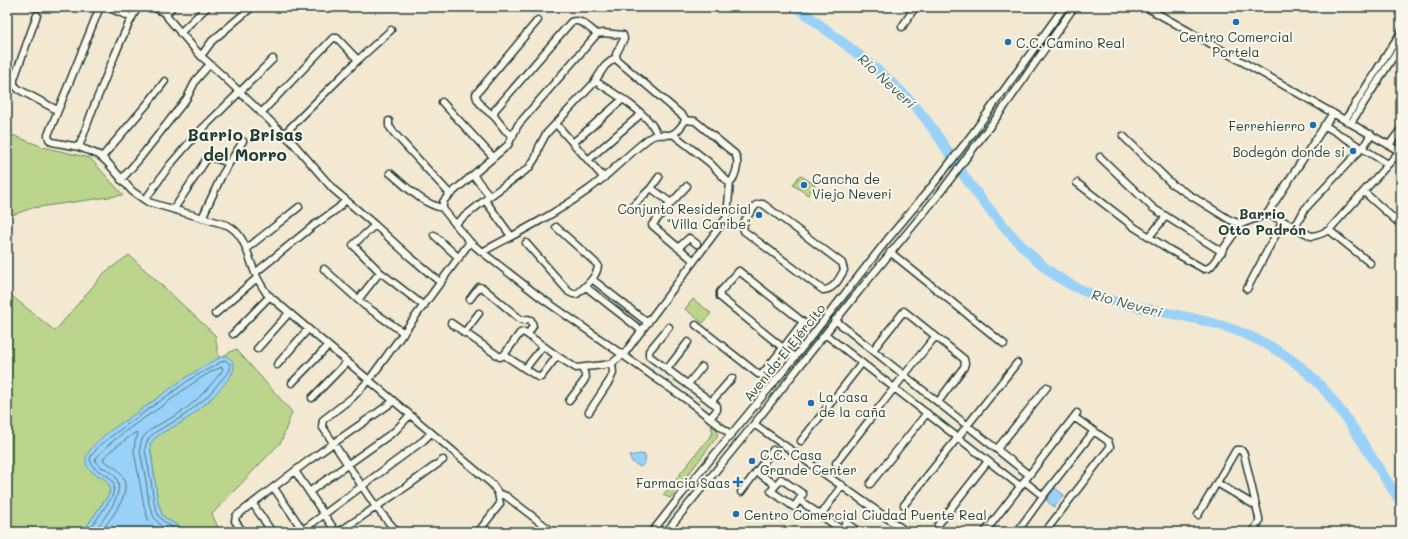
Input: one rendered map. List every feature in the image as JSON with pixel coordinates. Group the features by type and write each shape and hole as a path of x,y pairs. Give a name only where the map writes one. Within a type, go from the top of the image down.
{"street":[{"path":"100,7 57,110 48,135 49,139 52,142 79,147 94,152 102,157 121,180 132,191 145,200 234,228 240,235 256,275 264,290 270,296 489,481 498,493 500,504 478,532"},
{"path":"107,7 131,17"},
{"path":"79,147 87,123 131,17 138,7"},
{"path":"154,7 166,14 169,20 201,56 284,134 333,189 441,283"},
{"path":"166,14 172,7"},
{"path":"180,33 207,7"},
{"path":"201,56 212,41 252,7"},
{"path":"902,27 915,7"},
{"path":"1064,7 1013,77 1021,83 1074,7"},
{"path":"1146,7 1400,151 1329,230 1316,236 1311,236 1267,214"},
{"path":"37,15 14,79 14,84 18,89 57,110"},
{"path":"513,136 505,130 494,116 485,109 477,99 476,94 538,20"},
{"path":"494,116 495,110 571,22 576,20 580,21 597,34"},
{"path":"284,134 358,60 391,30"},
{"path":"1348,121 1401,32"},
{"path":"455,224 484,200 529,168 536,157 543,138 595,81 605,66 616,57 624,36 605,33 597,34 518,125 508,145 450,194 443,202 444,212 470,242 482,252 540,297 603,342 624,354 730,434"},
{"path":"262,113 333,38 337,38 358,60"},
{"path":"1348,121 1401,45"},
{"path":"616,57 622,65 684,117 685,120"},
{"path":"145,200 169,166 196,135 273,59"},
{"path":"121,180 187,98 196,80 210,64"},
{"name":"Avenida El Ejército","path":"652,532 932,186 973,133 1013,77"},
{"path":"102,157 165,81"},
{"path":"595,81 623,99 641,114 653,126 657,135"},
{"name":"Avenida El Ejército","path":"666,532 754,424 835,320 940,193 1021,83"},
{"path":"573,143 623,99"},
{"path":"442,102 493,157"},
{"path":"1123,136 1172,184 1230,220 1241,224 1267,214 1333,113"},
{"path":"588,160 641,114"},
{"path":"674,135 685,120"},
{"path":"451,323 497,357 504,355 520,333 524,332 571,366 576,368 612,363 624,354 727,217 730,182 734,176 737,162 736,156 695,121 685,120"},
{"path":"389,121 389,126 394,133 450,194"},
{"path":"556,124 604,178"},
{"path":"1324,125 1388,164"},
{"path":"1389,145 1401,129"},
{"path":"1294,227 1305,209 1363,148 1371,134"},
{"path":"482,252 540,221 577,198 604,178 648,139 657,135 674,135 710,163 728,182 730,182"},
{"path":"202,218 229,163 243,141"},
{"path":"1100,157 1153,208 1222,252"},
{"path":"174,209 206,160 213,158 229,163"},
{"path":"390,173 420,198 433,205 443,208"},
{"path":"473,175 490,196"},
{"path":"632,207 651,188 659,176"},
{"path":"1077,183 1134,227 1170,250 1204,269 1209,268 1241,224"},
{"path":"687,186 652,225 694,262"},
{"path":"651,188 672,203"},
{"path":"1364,192 1401,225"},
{"path":"215,314 256,275 346,200"},
{"path":"484,200 511,236"},
{"path":"764,204 842,263 844,270 838,281 830,289 823,290 744,231 743,224 756,205 764,204"},
{"path":"246,249 298,207"},
{"path":"1150,236 1166,216"},
{"path":"1248,289 1283,221"},
{"path":"375,225 354,245 380,272 424,306"},
{"path":"526,243 569,292 577,294 586,287 592,279 598,265 556,227"},
{"path":"1329,230 1370,263"},
{"path":"434,235 459,258"},
{"path":"678,248 688,238 697,244"},
{"path":"397,532 376,507 349,464 322,426 322,421 353,397 369,380 470,242"},
{"path":"890,252 1004,344"},
{"path":"324,269 375,314 404,333"},
{"path":"696,325 761,375 783,348 803,322 739,271 720,292 720,297 783,348 795,357"},
{"path":"358,300 380,272"},
{"path":"592,279 648,323"},
{"path":"838,281 849,288"},
{"path":"470,298 479,287 483,288 520,320 531,320 533,326 528,334"},
{"path":"586,287 642,331"},
{"path":"232,334 270,296"},
{"path":"873,350 904,311 964,359 964,367 938,402"},
{"path":"257,349 289,313"},
{"path":"464,332 479,313"},
{"path":"835,320 1029,475"},
{"path":"669,327 649,353 649,356 718,408 710,418"},
{"path":"277,365 308,329"},
{"path":"825,334 988,461 1042,496"},
{"path":"836,463 935,337"},
{"path":"667,369 688,342"},
{"path":"292,383 328,346"},
{"path":"525,370 543,346"},
{"path":"504,355 536,377 541,377 557,356"},
{"path":"312,398 347,362"},
{"path":"589,412 610,380 613,373 612,363"},
{"path":"801,441 862,363"},
{"path":"904,505 1017,363"},
{"path":"688,384 702,367"},
{"path":"569,401 586,377 582,368"},
{"path":"711,402 732,378"},
{"path":"997,449 1047,387"},
{"path":"243,532 234,521 235,517 295,471 394,401"},
{"path":"870,484 927,413"},
{"path":"309,492 395,431 410,415"},
{"path":"985,532 1076,415 1108,441 1110,447 1045,532"},
{"path":"754,424 904,530"},
{"path":"1016,532 1042,496 1094,431"},
{"path":"274,488 304,531 362,485 424,440 431,433"},
{"path":"741,492 773,450"},
{"path":"1198,515 1236,450 1241,450 1244,454 1259,522 1253,532"},
{"path":"295,471 338,532 443,460"},
{"path":"938,525 988,461"},
{"path":"756,472 776,485"},
{"path":"781,479 803,494 799,500 794,507 772,491 781,479"},
{"path":"1217,483 1256,506"},
{"path":"821,516 842,485"},
{"path":"498,493 506,496 553,532"},
{"path":"799,500 841,531 846,523 859,532"},
{"path":"253,504 272,532"}],"green space":[{"path":"7,133 43,147 90,158 123,195 32,208 7,217"},
{"name":"Cancha de Viejo Neveri","path":"800,175 815,185 808,195 793,185"},
{"path":"129,255 215,335 219,358 190,375 98,441 91,471 108,482 110,489 109,494 83,532 7,532 7,292 55,331 104,273"},
{"path":"693,299 711,313 703,323 685,309"},
{"path":"236,349 292,412 281,442 212,514 220,532 188,532 165,518 162,514 158,502 150,445 159,434 184,421 209,401 233,372 225,356 223,356"},
{"path":"711,426 718,430 717,437 670,498 663,495 713,433"}],"water":[{"path":"223,356 230,358 234,366 231,375 226,382 211,398 188,418 160,434 150,445 158,502 162,514 165,518 188,532 83,532 109,494 110,488 105,480 89,469 86,460 88,453 107,433 202,367"},
{"path":"640,454 645,455 645,462 640,467 633,463 630,456"},
{"path":"1055,488 1064,495 1054,507 1046,500"}],"waterway":[{"name":"Río Neverí","path":"797,7 874,67 902,92 930,124 969,183 996,218 1016,240 1048,270 1065,282 1103,298 1123,304 1221,325 1252,337 1282,353 1308,373 1332,399 1353,428 1401,502"}],"place":[{"name":"Centro Comercial Portela","path":"1236,22"},
{"name":"C.C. Camino Real","path":"1008,42"},
{"name":"Ferrehierro","path":"1313,125"},
{"name":"Bodegón donde si","path":"1353,151"},
{"name":"Cancha de Viejo Neveri","path":"804,185"},
{"name":"Conjunto Residencial \"Villa Caribe\"","path":"759,215"},
{"name":"La casa de la caña","path":"811,403"},
{"name":"C.C. Casa Grande Center","path":"752,461"},
{"name":"Farmacia Saas","path":"738,482"},
{"name":"Centro Comercial Ciudad Puente Real","path":"736,514"}],"district":[{"name":"Barrio Brisas del Morro","path":"245,144"},
{"name":"Barrio Otto Padrón","path":"1262,222"}]}
